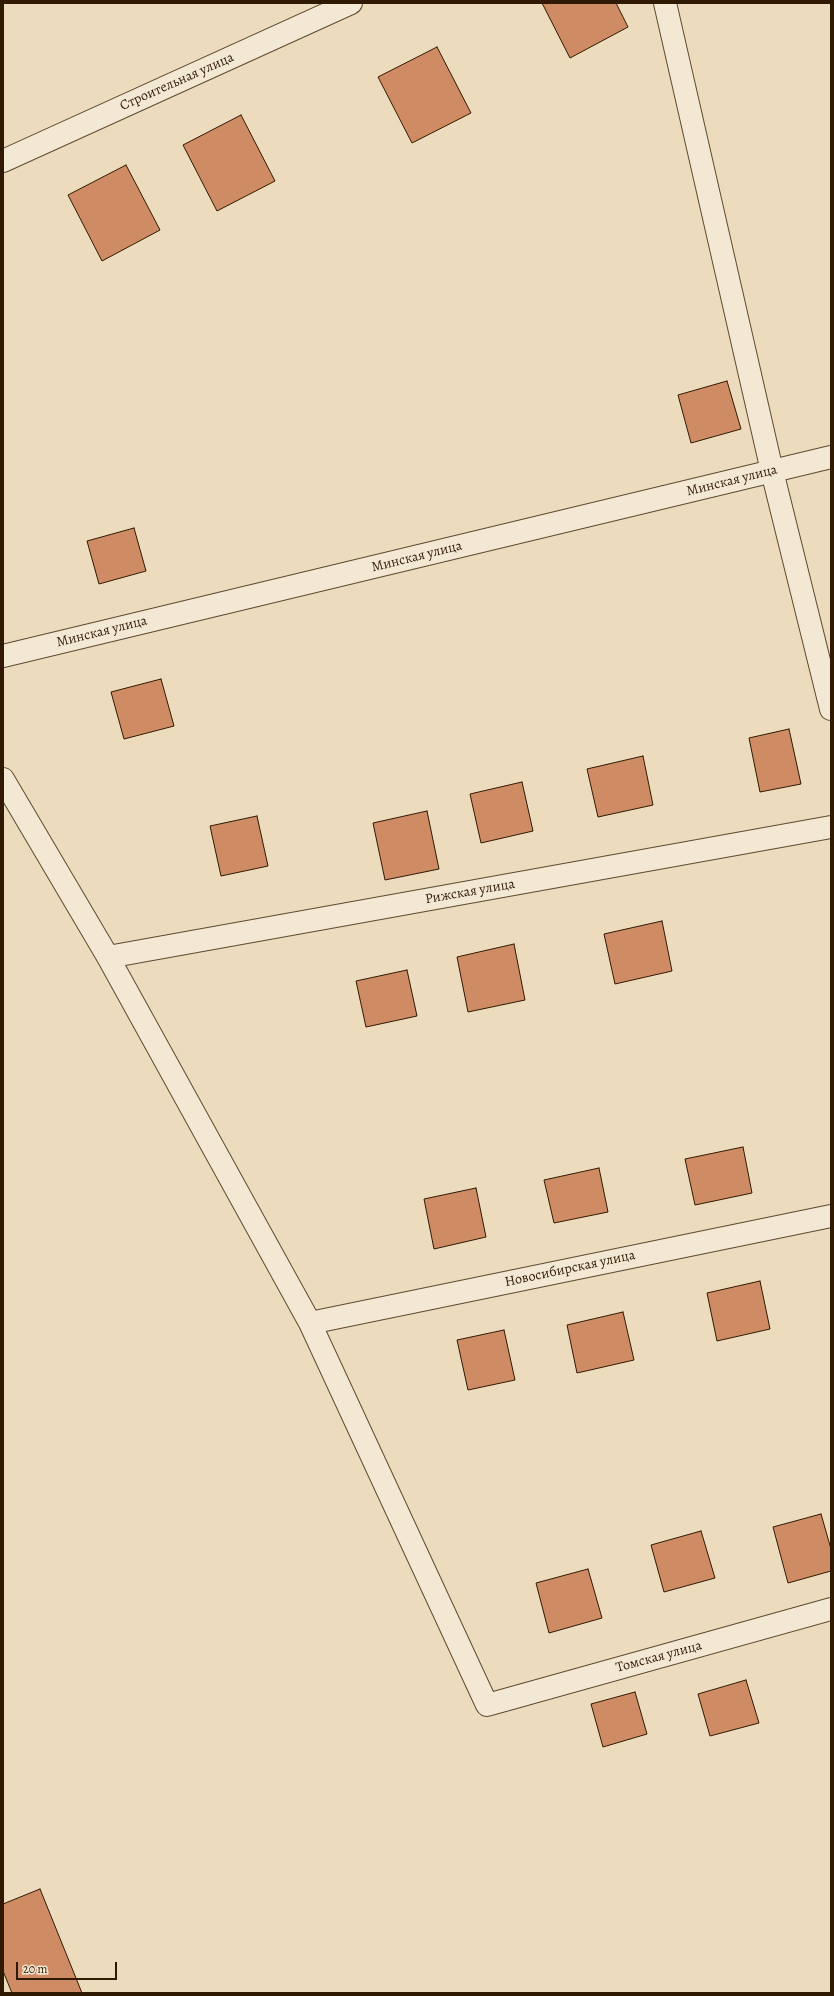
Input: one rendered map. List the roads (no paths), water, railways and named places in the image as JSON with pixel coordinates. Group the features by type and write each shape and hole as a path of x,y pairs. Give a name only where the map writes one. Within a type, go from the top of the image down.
{"street":[{"name":"Строительная улица","path":"3,161 351,3"},
{"path":"665,3 772,471 831,709"},
{"name":"Минская улица","path":"3,656 831,457"},
{"path":"3,779 108,957 310,1323"},
{"name":"Рижская улица","path":"108,957 831,827"},
{"name":"Новосибирская улица","path":"310,1323 831,1216"},
{"name":"Томская улица","path":"310,1323 487,1705 831,1609"}]}
